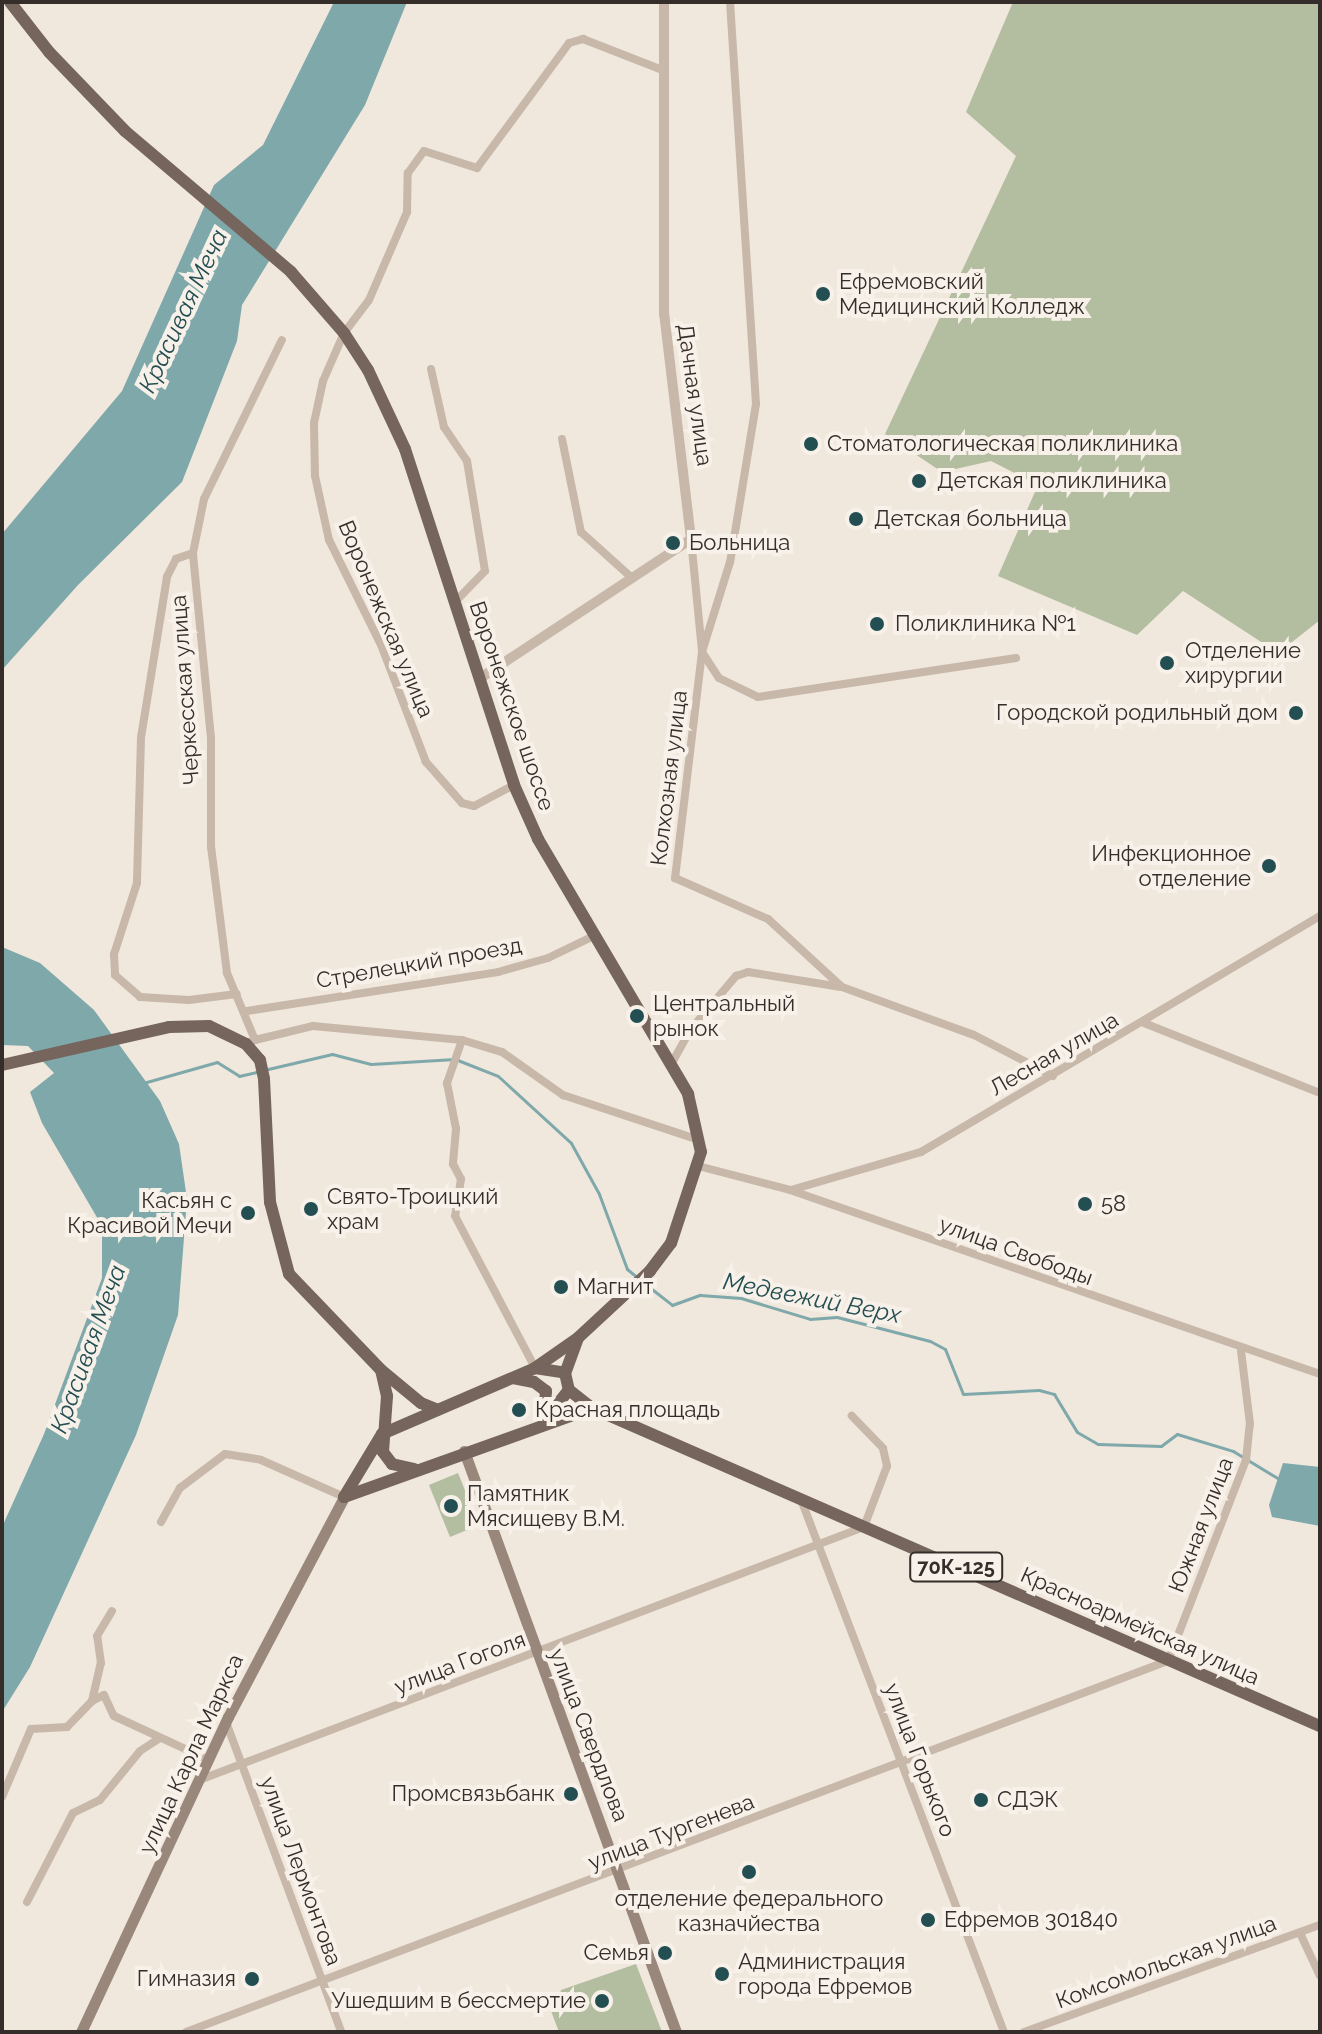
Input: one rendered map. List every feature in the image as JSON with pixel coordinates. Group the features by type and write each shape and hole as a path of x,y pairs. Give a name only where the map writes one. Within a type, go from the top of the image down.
{"main road":[{"name":"Воронежское шоссе","path":"10,2 49,52 125,131 291,272 344,333 377,386 405,449 514,785 594,936 673,1061 688,1094 699,1140 698,1166 671,1243 650,1271 579,1337 535,1368"},
{"path":"2,1065 25,1063 140,1034 209,1026 251,1042 260,1060 264,1079 270,1202 289,1274 381,1370 421,1403 438,1410"},
{"path":"579,1337 565,1373 569,1390 592,1408"},
{"path":"344,1497 382,1434 535,1368 565,1373"},
{"path":"381,1370 387,1396 383,1452 392,1464 419,1469"},
{"path":"513,1378 534,1382 546,1391 544,1421"},
{"path":"544,1421 569,1390"},
{"path":"344,1497 544,1421 592,1408"},
{"name":"Красноармейская улица","path":"592,1408 1320,1726"},
{"name":"улица Свердлова","path":"464,1451 676,2032"},
{"name":"улица Карла Маркса","path":"81,2032 202,1779 226,1722 344,1497"}],"street":[{"name":"Дачная улица","path":"664,2 664,314 691,539"},
{"path":"730,2 756,404 730,562 702,652 719,678 758,697 1016,658"},
{"path":"344,333 369,300 407,212 408,173 424,151 477,168 569,43 583,39 665,71"},
{"name":"Воронежская улица","path":"344,333 323,381 314,423 315,476 329,540 381,645 426,762 448,792 474,806 514,785"},
{"name":"Черкесская улица","path":"251,1042 247,1011 227,973 211,847 211,738 193,553 204,499 282,340"},
{"path":"431,369 444,427 467,461 485,571 454,603"},
{"path":"562,439 581,532 632,578"},
{"path":"479,679 691,539"},
{"name":"Колхозная улица","path":"691,539 702,652 675,878 768,919 842,987 974,1035 1053,1076"},
{"path":"193,553 176,559 167,577 140,752 137,883 114,954 115,975 140,997 189,1000 237,994"},
{"name":"Лесная улица","path":"790,1190 921,1152 1144,1023 1320,916"},
{"name":"Стрелецкий проезд","path":"247,1011 498,972 548,958 594,936"},
{"path":"673,1061 691,1029 736,976 748,972 842,987"},
{"path":"1144,1023 1320,1093"},
{"path":"251,1042 313,1026 462,1040 502,1052 563,1095 699,1140"},
{"path":"462,1040 447,1083 456,1129 453,1164 461,1179 455,1216 535,1368"},
{"name":"улица Свободы","path":"698,1166 790,1190 1241,1351 1320,1374"},
{"name":"Южная улица","path":"1168,1661 1246,1460 1250,1424 1241,1351"},
{"path":"852,1416 883,1448 887,1466 864,1527"},
{"path":"161,1522 180,1488 225,1454 261,1460 344,1497"},
{"name":"улица Горького","path":"802,1502 1004,2032"},
{"name":"улица Гоголя","path":"202,1779 864,1527"},
{"path":"92,1701 101,1663 97,1636 112,1611"},
{"name":"улица Тургенева","path":"186,2032 619,1871 1168,1661"},
{"path":"2,1797 31,1729 67,1727 92,1701 104,1695 114,1716 209,1760"},
{"name":"улица Лермонтова","path":"226,1722 341,2032"},
{"path":"27,1902 73,1813 100,1800 140,1751 160,1738"},
{"name":"Комсомольская улица","path":"1024,2032 1320,1925"},
{"path":"1300,1933 1320,1976"}],"green space":[{"path":"1013,2 1320,2 1320,620 1278,653 1183,591 1137,635 998,576 1038,485 991,461 942,472 885,434 1016,156 966,112"},
{"path":"458,1473 479,1525 450,1537 429,1485"},
{"path":"636,1964 662,2032 559,2032 548,2003 559,1998 561,1990"}],"water":[{"name":"Красивая Меча","path":"334,2 407,2 365,105 242,305 237,341 182,482 78,585 2,670 2,534 122,391 214,185 263,145"},
{"name":"Красивая Меча","path":"2,947 40,963 94,1010 160,1101 179,1144 187,1199 178,1315 136,1435 30,1667 2,1712 2,1527 44,1434 102,1278 102,1226 42,1123 30,1092 54,1073 28,1046 2,1045"},
{"path":"1283,1463 1320,1467 1320,1526 1272,1517 1269,1505"}],"waterway":[{"name":"Медвежий Верх","path":"268,1069 332,1054 371,1064 455,1059 498,1076 571,1143 599,1194 627,1269 638,1278"},
{"name":"Медвежий Верх","path":"143,1083 217,1062 239,1076 260,1071"},
{"name":"Медвежий Верх","path":"644,1283 672,1305 700,1295 741,1298 810,1319 837,1317 930,1341 945,1349 963,1394 1039,1390 1054,1394 1077,1432 1098,1444 1161,1446 1177,1434 1233,1451 1279,1479"}],"place":[{"name":"Ефремовский Медицинский Колледж","path":"823,294"},
{"name":"Стоматологическая поликлиника","path":"811,444"},
{"name":"Детская поликлиника","path":"919,481"},
{"name":"Детская больница","path":"856,519"},
{"name":"Больница","path":"673,543"},
{"name":"Поликлиника №1","path":"877,624"},
{"name":"Отделение хирургии","path":"1167,663"},
{"name":"Городской родильный дом","path":"1296,713"},
{"name":"Инфекционное отделение","path":"1269,866"},
{"name":"Центральный рынок","path":"637,1016"},
{"name":"58","path":"1085,1204"},
{"name":"Свято-Троицкий храм","path":"311,1209"},
{"name":"Касьян с Красивой Мечи","path":"248,1213"},
{"name":"Магнит","path":"561,1287"},
{"name":"Красная площадь","path":"519,1410"},
{"name":"Памятник Мясищеву В.М.","path":"451,1506"},
{"name":"Промсвязьбанк","path":"571,1794"},
{"name":"СДЭК","path":"981,1800"},
{"name":"отделение федерального казначйества","path":"749,1872"},
{"name":"Ефремов 301840","path":"928,1920"},
{"name":"Семья","path":"665,1953"},
{"name":"Администрация города Ефремов","path":"722,1974"},
{"name":"Гимназия","path":"252,1979"},
{"name":"Ушедшим в бессмертие","path":"602,2001"}]}
